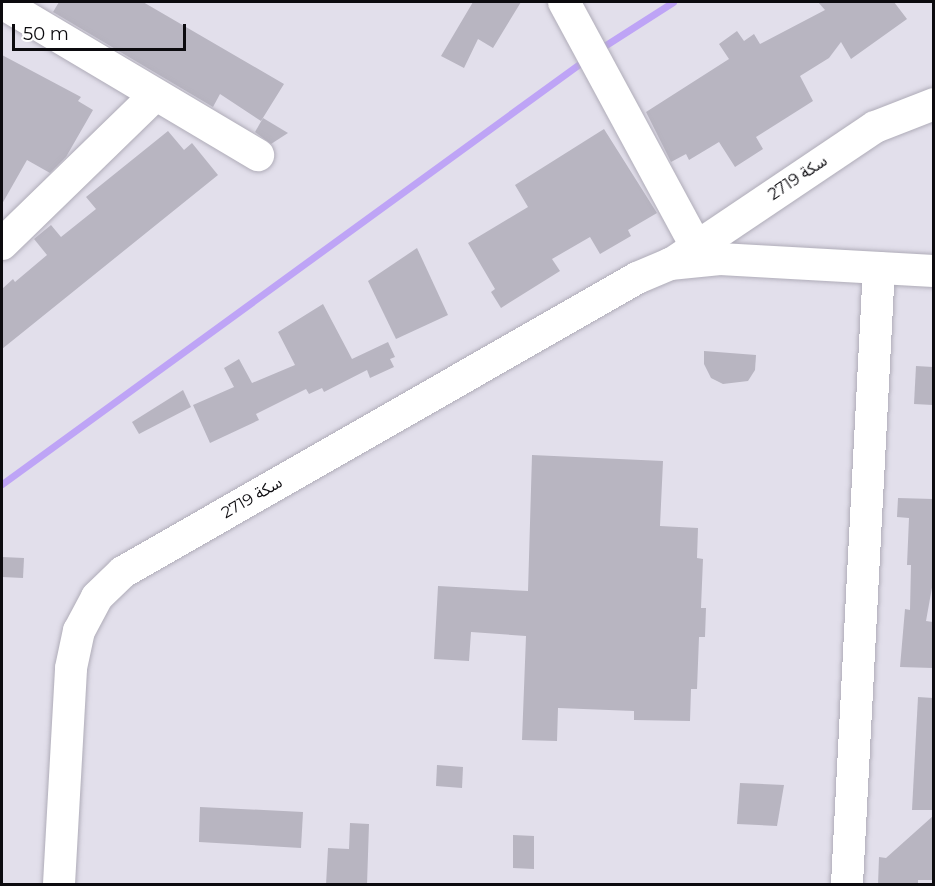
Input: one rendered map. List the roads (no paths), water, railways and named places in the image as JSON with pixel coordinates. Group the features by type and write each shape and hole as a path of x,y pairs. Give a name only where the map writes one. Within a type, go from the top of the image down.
{"street":[{"path":"564,2 696,246"},
{"path":"2,3 154,96 258,155"},
{"path":"4,240 154,96"},
{"name":"سكة 2719","path":"59,885 70,668 79,631 97,597 123,572 637,278 670,264 875,127 933,104"},
{"name":"سكة 2719","path":"670,264 720,259 933,271"},
{"path":"847,885 879,268"}],"waterway":[{"path":"598,50 673,2"},
{"path":"2,484 586,59"}]}
